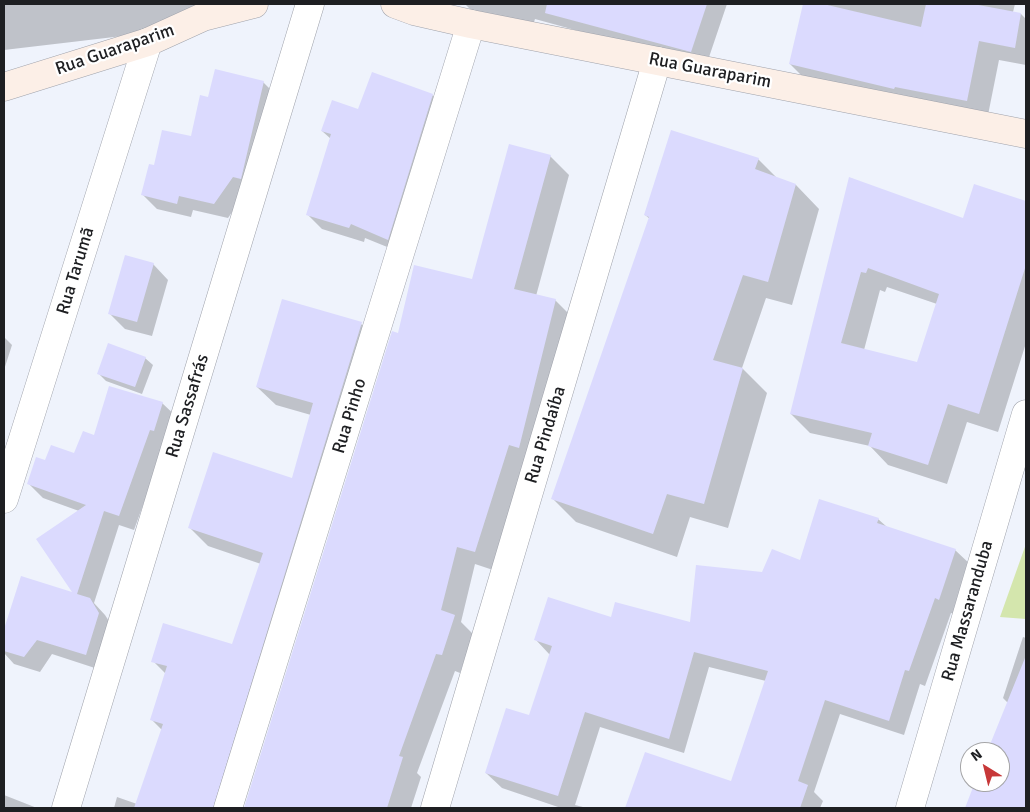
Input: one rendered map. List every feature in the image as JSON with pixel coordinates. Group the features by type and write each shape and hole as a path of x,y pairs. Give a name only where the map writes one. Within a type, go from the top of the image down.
{"street":[{"name":"Rua Guaraparim","path":"4,87 148,42 203,17 254,4"},
{"name":"Rua Sassafrás","path":"66,808 310,4"},
{"name":"Rua Guaraparim","path":"395,4 414,11 471,24 1026,134"},
{"name":"Rua Pinho","path":"228,808 471,24"},
{"name":"Rua Tarumã","path":"4,499 148,42"},
{"name":"Rua Pindaíba","path":"434,808 658,61"},
{"name":"Rua Massaranduba","path":"910,808 1026,414"}],"green space":[{"path":"1026,544 1026,619 1000,617"}],"building":[{"path":"547,4 707,4 691,52 545,13"},
{"path":"803,4 823,4 921,27 926,4 973,4 1021,13 1015,48 979,41 967,101 895,87 894,89 789,64"},
{"path":"215,69 264,81 241,179 233,177 214,204 179,196 177,204 141,195 149,164 154,165 162,130 191,136 200,95 208,97"},
{"path":"372,72 433,94 388,240 351,224 349,228 306,215 331,134 321,131 332,100 358,109"},
{"path":"671,130 759,158 755,169 796,184 768,282 743,275 713,360 743,368 704,504 667,494 653,534 551,499 649,217 644,215"},
{"path":"509,144 551,155 514,289 556,299 519,448 509,445 475,552 457,547 441,610 455,615 442,655 436,654 399,756 403,757 387,808 244,808 392,331 398,333 414,265 472,279"},
{"path":"849,177 963,218 974,184 1026,201 1026,265 979,414 948,404 928,465 868,446 872,433 790,414","holes":["868,268 939,294 917,362 841,343 861,272 866,273"]},
{"path":"125,255 154,263 137,322 108,314"},
{"path":"282,299 362,322 213,808 134,808 163,724 150,720 167,666 151,662 163,623 232,644 263,553 188,528 213,452 292,478 313,403 256,387"},
{"path":"108,343 146,357 135,387 97,374"},
{"path":"109,386 163,402 154,431 150,430 119,516 104,511 77,594 90,598 99,613 86,655 37,640 24,657 4,651 4,629 21,576 72,592 36,539 86,505 27,484 36,457 45,460 51,445 74,453 83,431 94,435"},
{"path":"819,499 879,518 877,523 956,549 939,600 935,598 909,671 905,670 889,721 825,700 798,781 808,785 800,808 625,808 645,752 731,781 768,671 694,652 669,739 585,712 558,796 485,773 506,708 529,715 552,646 534,640 548,597 611,617 615,602 690,622 696,565 762,572 772,549 800,560"},
{"path":"1025,658 1026,808 965,808 971,792 1010,792 1010,742 991,742"}]}
